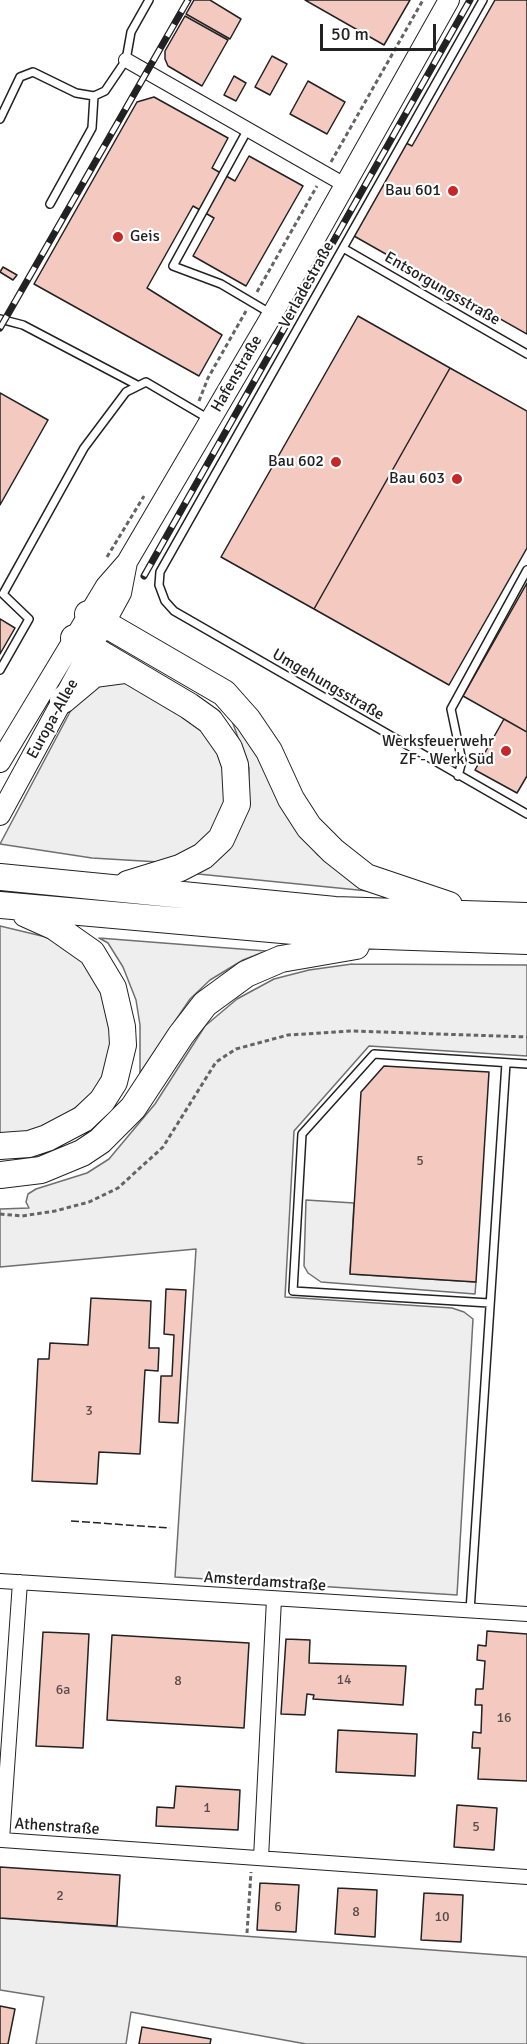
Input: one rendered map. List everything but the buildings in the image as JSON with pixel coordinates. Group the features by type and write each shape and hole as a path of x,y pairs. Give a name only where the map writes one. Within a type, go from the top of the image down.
{"highway":[{"path":"97,619 224,693 248,720 269,751 291,799 309,827 341,858 366,877 484,915"},
{"path":"83,644 189,706 210,722 229,748 235,765 237,804 221,838 203,856 150,879 106,888"},
{"path":"63,700 94,674 124,670"},
{"path":"0,877 335,910 527,916"},
{"path":"5,906 327,934 527,941"},
{"path":"0,1146 29,1144 47,1138 83,1119 102,1101 114,1082 123,1045 122,1027 113,988 92,953 55,927 5,906"},
{"path":"0,1175 41,1170 82,1153 100,1141 133,1108 181,1035 205,1004 246,974 281,959 408,937"}],"street":[{"name":"Hafenstraße","path":"97,619 121,593 127,562 203,415 272,315 449,0"},
{"path":"126,60 249,128 345,185"},
{"name":"Europa-Allee","path":"0,762 83,644 97,619"},
{"name":"Europa-Allee","path":"0,815 63,700 83,644"},
{"name":"Amsterdamstraße","path":"0,1581 527,1614"},
{"name":"Athenstraße","path":"20,1582 2,1840 527,1876"},
{"path":"256,1858 274,1599"}],"lane":[{"path":"0,118 20,77 33,72 76,93 94,96 105,91 126,60 131,32 149,0"},
{"name":"Verladestraße","path":"159,585 160,572 483,0"},
{"path":"50,204 92,128 94,96"},
{"path":"249,128 173,266 221,284 272,315"},
{"name":"Entsorgungsstraße","path":"343,248 527,354"},
{"path":"0,319 23,325 137,385"},
{"path":"0,670 29,619 3,594 84,448 126,392 146,382 203,415"},
{"path":"458,776 462,761 452,709 527,570"},
{"name":"Umgehungsstraße","path":"159,585 165,601 174,611 527,814"},
{"path":"489,1303 293,1292 302,1134 374,1054 527,1064"},
{"path":"470,1611 506,1063"}],"path":[{"path":"203,415 208,378 423,0"},
{"path":"0,1214 22,1216 55,1212 89,1202 118,1188 163,1147 216,1062 236,1049 288,1035 352,1032 527,1037"},
{"path":"247,1933 256,1858"}],"shaded area":[{"path":"115,676 185,712 220,745 227,802 215,831 190,851 159,862 92,858 0,844 79,695"},
{"path":"231,718 256,750 298,831 318,855 368,891 188,873 248,794 249,768"},
{"path":"0,926 46,937 68,949 86,964 99,980 114,1024 108,1071 95,1091 55,1125 18,1134 0,1133"},
{"path":"99,938 279,952 261,953 243,960 210,980 190,999 140,1073 140,1025 136,1000 123,967 108,943"},
{"path":"352,964 527,965 527,1056 369,1046 294,1131 285,1297 452,1308 464,1312 473,1319 457,1595 175,1577 196,1249 0,1267 0,1209 29,1208 26,1202 28,1194 36,1189 87,1173 109,1159 155,1104 205,1026 237,999 274,979 309,970"},
{"path":"306,1200 354,1203 350,1274 476,1282 475,1294 321,1282 308,1273 304,1266"},
{"path":"0,1918 527,1957 527,2044 306,2044 131,2012 126,2044 36,2044 44,1997 0,1990"}],"railway":[{"path":"0,328 188,0"},
{"path":"144,576 470,0"}],"fence":[{"path":"71,1521 170,1528"}],"place":[{"name":"Bau 601","path":"453,191"},
{"name":"Geis","path":"118,237"},
{"name":"Bau 602","path":"336,462"},
{"name":"Bau 603","path":"457,479"},
{"name":"Werksfeuerwehr ZF - Werk Süd","path":"506,751"}]}
